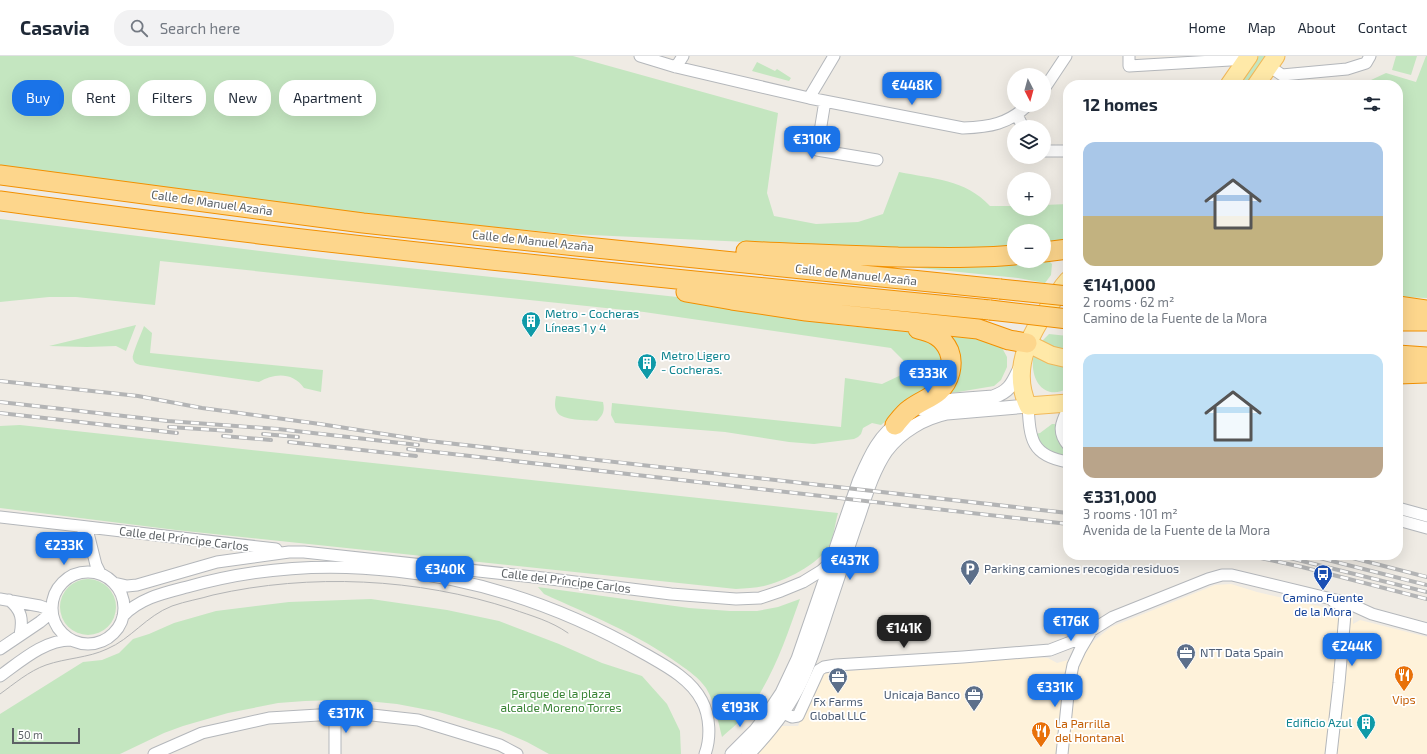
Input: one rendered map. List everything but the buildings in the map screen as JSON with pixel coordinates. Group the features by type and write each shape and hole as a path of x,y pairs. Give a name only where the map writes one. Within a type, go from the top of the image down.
{"highway":[{"name":"Calle de Manuel Azaña","path":"0,175 364,223 601,249 1063,295"},
{"name":"Calle de Manuel Azaña","path":"0,201 94,214 567,269 1063,318"},
{"path":"0,206 94,214"},
{"path":"601,249 670,245 794,254 939,257 1007,256"},
{"path":"1051,251 1063,250"},
{"path":"567,269 732,300 806,310 978,329 1009,340 1027,343"},
{"path":"1403,307 1427,310"},
{"path":"806,310 842,319 927,331 937,335 946,343 951,355 951,368 947,380 939,391 908,409 895,425"},
{"path":"1403,320 1427,321"},
{"path":"1403,355 1427,357"},
{"path":"1403,366 1427,365"},
{"path":"1403,374 1427,374"}],"main road":[{"path":"1232,80 1248,57"},
{"path":"1260,80 1273,61"},
{"path":"1063,286 1027,343 1022,365 1021,380 1023,395 1028,406 1063,403"},
{"path":"1027,343 1051,355 1063,358"}],"street":[{"path":"640,56 676,67 809,98 963,128 981,127 1000,123 1020,112"},
{"path":"676,67 683,56"},
{"path":"809,98 834,56"},
{"path":"1051,78 1066,56"},
{"path":"1129,56 1130,66 1158,60 1248,57"},
{"path":"1273,61 1282,75 1347,69 1366,63 1370,56"},
{"path":"825,101 817,150 876,160"},
{"path":"1017,115 1020,120"},
{"path":"1051,151 1063,151"},
{"path":"732,754 756,730 782,693 798,659 859,482 882,437 895,425 921,409 942,402 993,397 1004,393 1009,389 1022,365"},
{"path":"748,754 783,713 801,681 817,640 872,476 887,450 899,437 914,426 938,415 1028,406 1030,431 1037,449 1048,457 1063,461"},
{"path":"1063,419 1061,422 1061,428 1063,438"},
{"path":"1403,509 1427,516"},
{"name":"Calle del Príncipe Carlos","path":"0,517 289,552 304,552 428,565 671,594 736,599 760,598 781,591 803,582 821,571 833,560"},
{"path":"1403,521 1427,528"},
{"path":"79,526 88,533 94,558 100,573"},
{"name":"Calle del Príncipe Carlos","path":"114,583 127,586 137,585 217,562 289,552"},
{"name":"Calle del Príncipe Carlos","path":"123,616 137,604 162,594 244,574 286,570 338,568 394,570 470,583 519,597 571,616 625,642 667,667 685,680 702,700 706,712 708,723 708,746 706,754"},
{"path":"85,571 100,573 114,583 122,595 124,609 121,623 112,635 100,642 85,644 71,640 60,631 51,611 53,596 60,584 78,572 85,571"},
{"path":"766,717 778,711 789,717 798,716 819,670 824,667 836,665 963,658 1050,650 1076,640 1113,617 1208,579 1222,575 1232,575 1350,604 1372,614 1427,629"},
{"path":"1329,599 1342,606 1345,614 1331,754"},
{"path":"5,600 40,606 51,611"},
{"path":"5,600 15,605 21,615 22,625 20,635"},
{"path":"0,649 40,622 51,611"},
{"path":"1062,754 1069,685 1073,665 1082,646 1092,631"},
{"path":"0,676 46,646 56,642 71,640"},
{"path":"335,714 335,754"},
{"path":"154,754 202,733 269,718 335,714 372,715 418,720 500,745 517,754"}],"shaded area":[{"path":"1231,584 1257,592 1353,614 1353,624 1360,620 1427,637 1427,754 755,754 780,726 798,726 823,673 1033,657 1048,658 1057,663 1083,656 1088,647 1111,627 1215,585"}],"green space":[{"path":"0,56 573,56 778,113 767,193 774,216 816,224 858,222 883,214 899,172 959,185 970,190 990,206 1007,206 1007,216 1051,216 1051,205 1063,204 1063,241 1051,244 1051,224 1007,224 1007,249 966,252 568,234 403,218 0,167"},
{"path":"1259,56 1268,56 1251,80 1242,80"},
{"path":"1396,56 1417,56 1411,75 1392,70"},
{"path":"1427,56 1427,298 1403,297 1403,80 1371,80 1386,73 1416,82"},
{"path":"757,62 775,71 777,69 791,78 789,81 752,71"},
{"path":"0,219 334,260 705,300 838,325 919,333 944,345 944,379 902,408 881,425 872,423 863,428 861,434 854,439 814,444 789,442 725,432 615,423 611,415 612,403 841,427 845,378 882,384 901,375 903,360 891,348 644,312 160,261 155,305 76,297 49,297 0,302"},
{"path":"1007,261 1007,268 1051,268 1051,263 1052,264 1051,275 1045,283 1018,278 861,262"},
{"path":"136,325 126,351 116,346 49,346"},
{"path":"144,326 152,333 150,353 323,370 321,392 304,388 294,379 283,376 271,377 259,382 139,365 134,361 133,357"},
{"path":"945,332 963,333 1000,344 1007,357 1007,367 1001,380 994,386 952,393 948,390"},
{"path":"1049,334 1063,335 1063,351 1047,346 1042,341"},
{"path":"1036,351 1063,360 1063,390 1053,392 1047,391 1037,382 1033,368 1033,359"},
{"path":"556,396 603,402 603,413 597,421 569,419 557,412 555,404"},
{"path":"1052,424 1055,424 1056,436 1063,446 1063,458 1041,446 1035,434 1040,433"},
{"path":"20,425 838,513 829,546 824,553 809,566 781,581 772,584 736,589 176,530 0,508 0,426"},
{"path":"88,579 99,581 108,587 114,596 116,607 114,618 108,627 99,633 88,635 77,633 68,627 62,618 60,607 62,596 68,587 77,581"},
{"path":"538,587 689,608 730,611 757,611 778,607 800,599 770,675 754,703 742,719 722,737 712,700 706,688 694,675 647,643 544,594"},
{"name":"Parque de la plaza alcalde Moreno Torres","path":"371,599 447,610 499,621 559,644 602,663 642,676 667,704 680,731 681,754 549,754 527,742 499,730 439,712 397,704 338,700 278,703 228,713 164,733 120,754 0,754 0,714 83,662 102,660 119,653 133,639 174,623 216,611 289,602"}],"tram line":[{"path":"0,694 22,678 46,665 100,652 116,645 154,616 172,606 213,595 250,588 287,584 364,582 402,585 439,591 512,609 548,622 568,633"}],"railway":[{"path":"0,381 138,396 202,408 429,441 1063,512"},
{"path":"0,402 168,421 278,429 418,445"},
{"path":"0,413 177,433"},
{"path":"169,427 231,431"},
{"path":"263,434 298,437"},
{"path":"223,436 271,440"},
{"path":"289,442 416,456"},
{"path":"408,449 1063,523"},
{"path":"1270,560 1427,599"},
{"path":"1298,560 1427,592"},
{"path":"1328,560 1427,585"},
{"path":"1361,560 1427,577"}],"place":[{"name":"Metro - Cocheras Líneas 1 y 4","path":"531,338"},
{"name":"Metro Ligero - Cocheras.","path":"647,380"},
{"name":"Parking camiones recogida residuos","path":"970,586"},
{"name":"Camino Fuente de la Mora","path":"1323,591"},
{"name":"NTT Data Spain","path":"1186,670"},
{"name":"Vips","path":"1404,692"},
{"name":"Fx Farms Global LLC","path":"838,694"},
{"name":"Unicaja Banco","path":"974,712"},
{"name":"Edificio Azul","path":"1366,740"},
{"name":"La Parrilla del Hontanal","path":"1041,748"}]}
